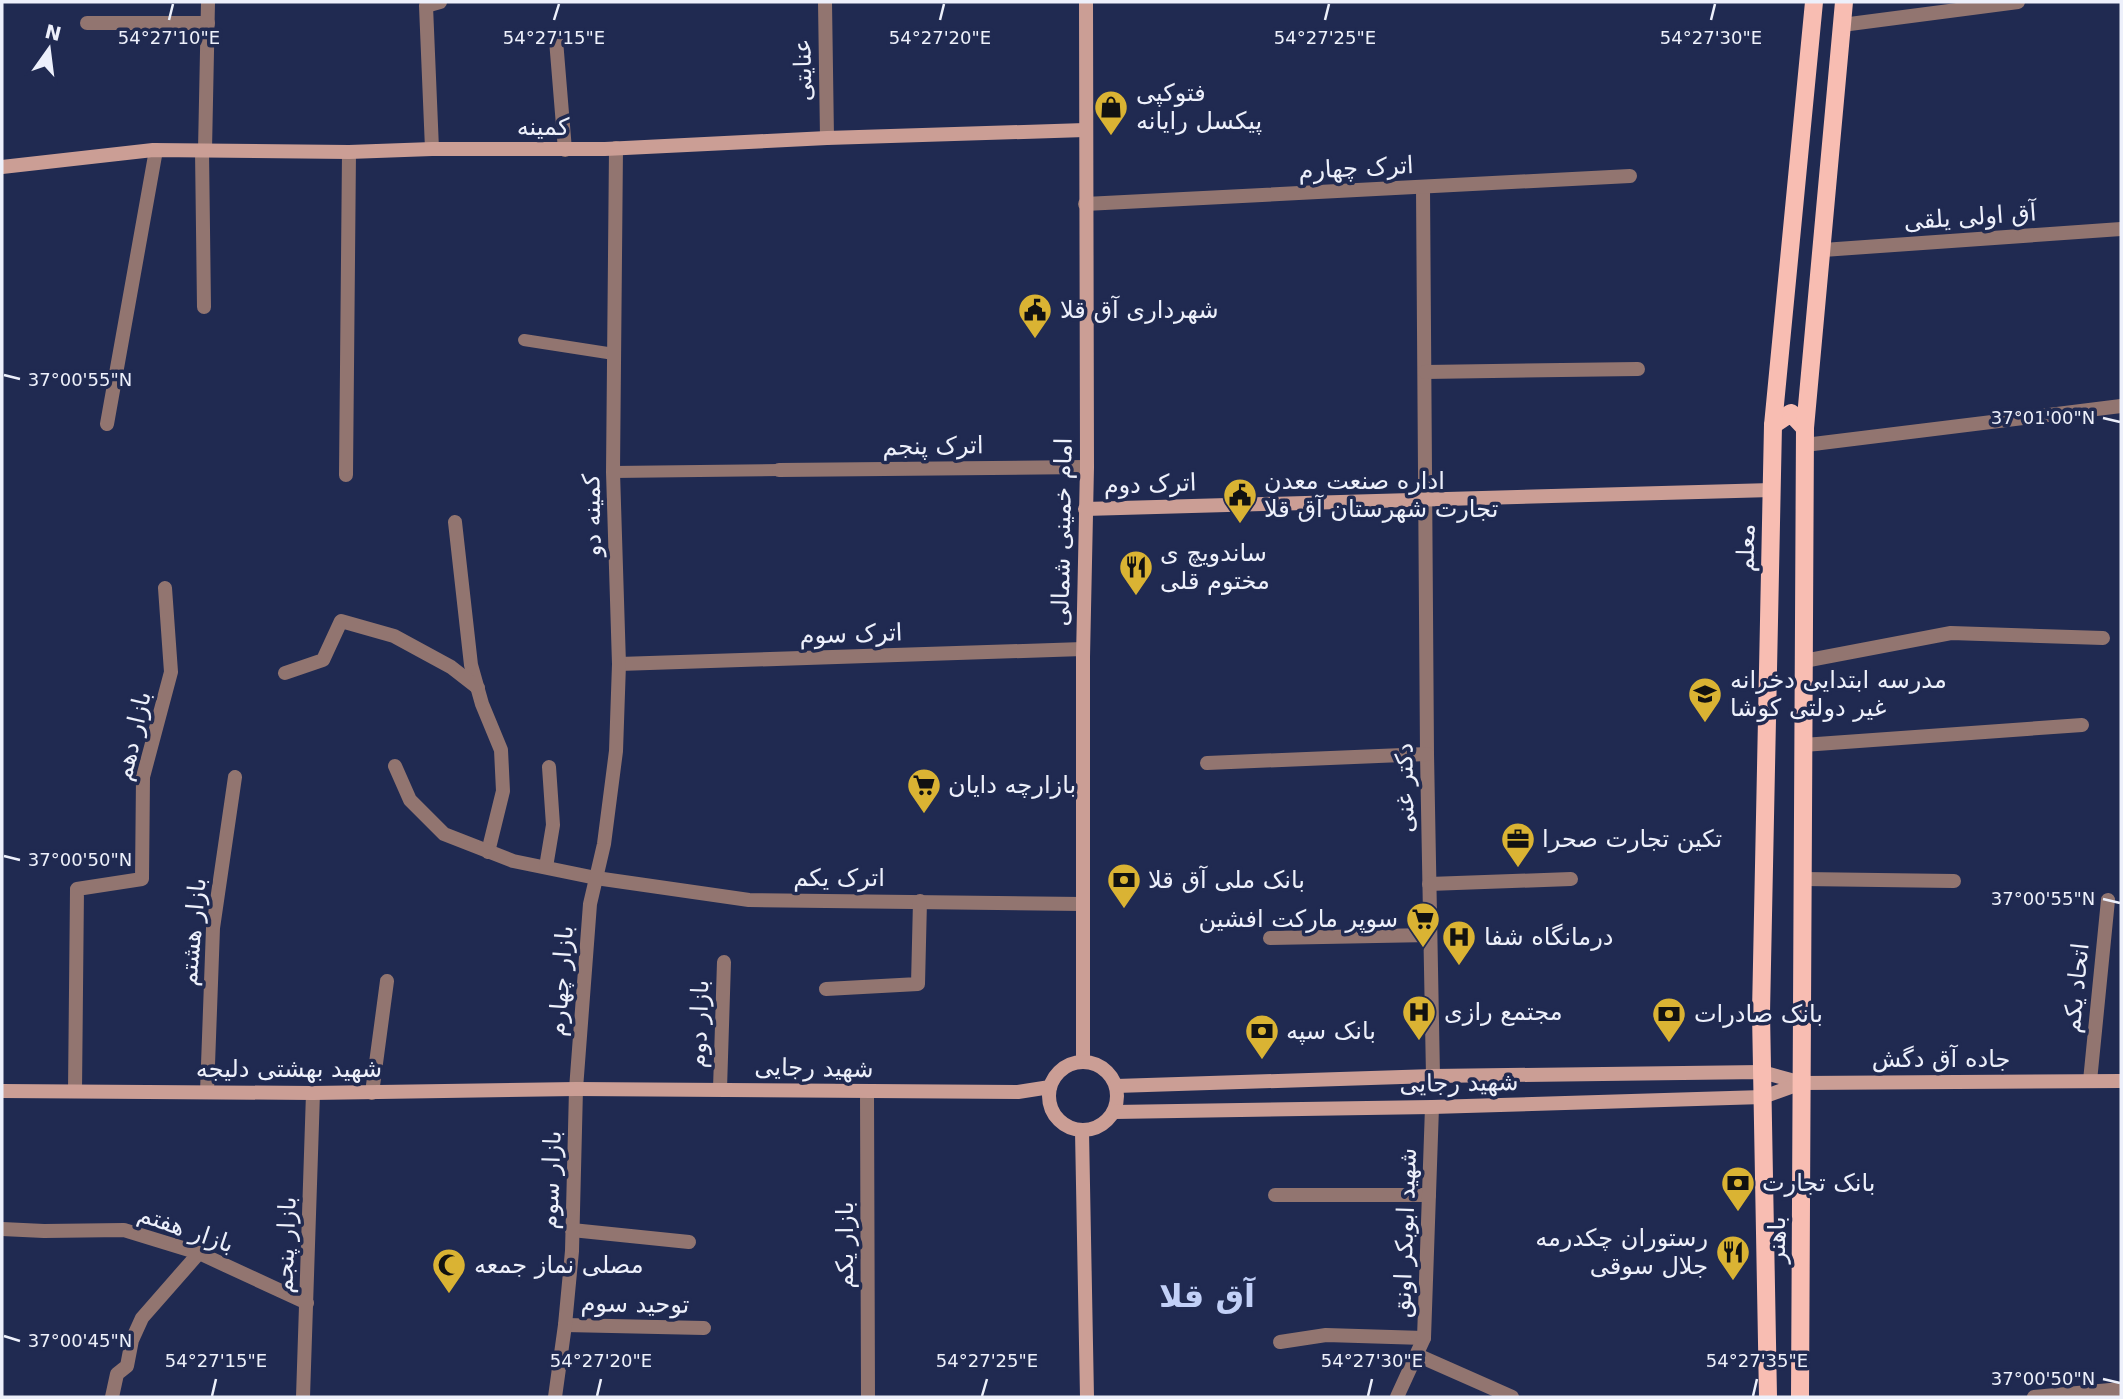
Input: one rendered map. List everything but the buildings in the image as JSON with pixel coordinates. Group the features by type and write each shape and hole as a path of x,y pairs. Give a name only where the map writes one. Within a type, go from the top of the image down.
{"main road":[{"name":"امام خمینی شمالی","path":"1083,1062 1083,649 1087,467 1086,2"},
{"name":"معلم","path":"1763,1097 1761,1013 1773,425 1814,2"},
{"path":"1802,1083 1805,437 1844,2"},
{"name":"کمینه","path":"2,167 156,150 349,152 616,148 1085,130"},
{"path":"1773,425 1791,413 1805,437"},
{"name":"اترک دوم","path":"1085,509 1772,491"},
{"path":"1083,1062 1097,1065 1109,1074 1116,1086 1118,1099 1114,1112 1106,1122 1095,1129 1070,1128 1060,1121 1049,1100 1055,1077 1062,1070 1083,1062"},
{"name":"شهید رجایی","path":"1116,1086 1433,1076 1762,1072"},
{"name":"جاده آق دگش","path":"1762,1072 1802,1083 2121,1081"},
{"name":"شهید رجایی","path":"1114,1112 1432,1107 1763,1097 1802,1083"},
{"name":"باهنر","path":"1800,1397 1802,1083"},
{"name":"شهید رجایی","path":"576,1089 1018,1092 1051,1087"},
{"name":"شهید بهشتی دلیجه","path":"2,1091 372,1093 576,1089"},
{"name":"باهنر","path":"1763,1097 1768,1397"},
{"path":"1082,1130 1087,1397"}],"street":[{"path":"204,307 208,2"},
{"path":"432,149 426,6 440,2"},
{"name":"عنایتی","path":"825,2 827,138"},
{"path":"1842,24 2018,2"},
{"path":"86,23 208,23"},
{"path":"556,40 565,149"},
{"name":"کمینه دو","path":"596,878 604,844 616,751 619,664 613,472 616,148"},
{"path":"107,424 156,150"},
{"path":"346,475 349,152"},
{"name":"اترک چهارم","path":"1085,204 1630,176"},
{"name":"دکتر غنی","path":"1423,188 1427,754 1433,1076"},
{"name":"آق اولی یلقی","path":"1823,250 2121,229"},
{"path":"1425,372 1638,369"},
{"path":"1805,437 2121,406"},
{"name":"اترک پنجم","path":"779,470 1087,467"},
{"path":"455,522 471,665 501,750 503,791 488,852"},
{"name":"بازار دهم","path":"75,1091 77,889 142,879 143,778 171,672 165,588"},
{"path":"285,673 323,660 341,621 394,636 451,667 478,688"},
{"path":"1804,661 1951,633 2103,638"},
{"name":"اترک سوم","path":"619,664 1083,649"},
{"path":"1804,745 2082,725"},
{"path":"1207,764 1427,754"},
{"name":"اترک یکم","path":"396,766 410,800 444,834 513,861 596,878 749,900 1082,904"},
{"path":"546,867 553,825 550,767"},
{"name":"بازار هشتم","path":"207,1092 213,928 235,777"},
{"name":"بازار چهارم","path":"576,1089 590,904 596,878"},
{"path":"1429,884 1571,879"},
{"path":"1803,879 1954,881"},
{"name":"اتحاد یکم","path":"2090,1081 2108,900"},
{"path":"827,989 918,984 920,901"},
{"path":"1270,938 1430,935"},
{"name":"بازار دوم","path":"720,1089 724,962"},
{"path":"372,1093 387,981"},
{"name":"بازار سوم","path":"555,1397 565,1325 572,1230 576,1089"},
{"name":"بازار یکم","path":"867,1092 868,1397"},
{"name":"بازار پنجم","path":"303,1397 313,1093"},
{"name":"شهید ابوبکر اونق","path":"1397,1397 1424,1338 1432,1107"},
{"path":"1275,1195 1429,1195"},
{"name":"بازار هفتم","path":"2,1228 44,1231 124,1230 199,1254 307,1303"},
{"path":"572,1230 689,1242"},
{"path":"113,1397 117,1374 127,1366 132,1340 142,1318 199,1254"},
{"name":"توحید سوم","path":"565,1325 704,1328"},
{"path":"1280,1342 1326,1335 1424,1338"},
{"path":"1417,1355 1512,1397"},
{"path":"2034,1397 2121,1389"}],"lane":[{"path":"524,340 614,354"},
{"path":"613,472 779,470"}],"place":[{"name":"فتوکپی پیکسل رایانه","path":"1111,137"},
{"name":"شهرداری آق قلا","path":"1035,340"},
{"name":"اداره صنعت معدن تجارت شهرستان آق قلا","path":"1240,525"},
{"name":"ساندویچ ی مختوم قلی","path":"1136,597"},
{"name":"مدرسه ابتدایی دخرانه غیر دولتی کوشا","path":"1705,724"},
{"name":"بازارچه دایان","path":"924,815"},
{"name":"تکین تجارت صحرا","path":"1518,869"},
{"name":"بانک ملی آق قلا","path":"1124,910"},
{"name":"سوپر مارکت افشین","path":"1423,949"},
{"name":"درمانگاه شفا","path":"1459,967"},
{"name":"مجتمع رازی","path":"1419,1042"},
{"name":"بانک صادرات","path":"1669,1044"},
{"name":"بانک سپه","path":"1262,1061"},
{"name":"بانک تجارت","path":"1738,1213"},
{"name":"رستوران چکدرمه جلال سوقی","path":"1733,1282"},
{"name":"مصلی نماز جمعه","path":"449,1295"}],"district":[{"name":"آق قلا","path":"1207,1296"}]}
